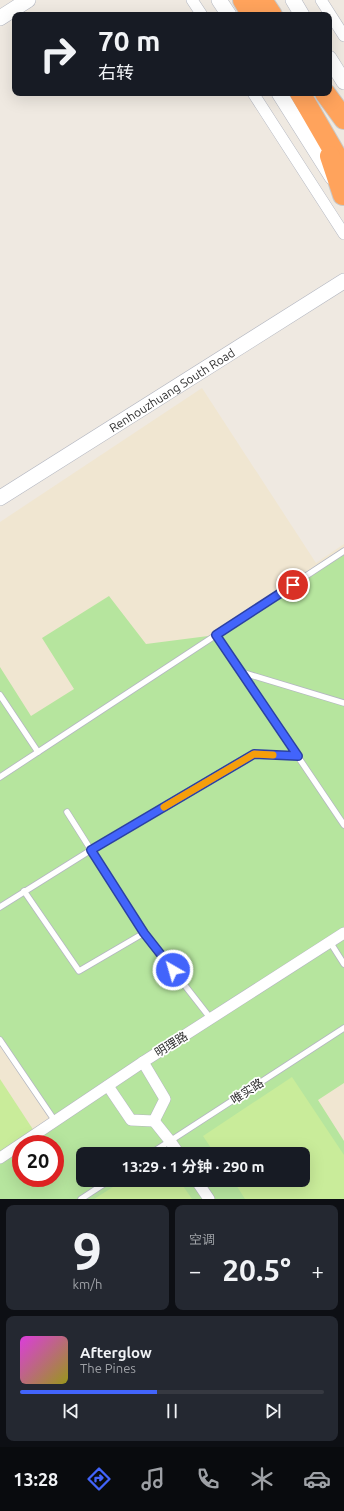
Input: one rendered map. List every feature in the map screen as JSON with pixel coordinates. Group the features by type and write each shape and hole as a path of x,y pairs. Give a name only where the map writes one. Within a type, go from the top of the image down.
{"highway":[{"path":"243,0 250,12"},
{"path":"262,0 270,12"},
{"path":"302,96 344,169"},
{"path":"327,96 344,119"},
{"path":"321,130 344,196"}],"street":[{"path":"0,18 28,0"},
{"path":"192,0 200,12"},
{"path":"219,0 227,12"},
{"path":"293,0 300,12"},
{"path":"320,0 328,12"},
{"path":"332,18 344,36"},
{"path":"332,63 344,82"},
{"path":"255,96 344,234"},
{"path":"280,96 344,196"},
{"name":"Renhouzhuang South Road","path":"0,498 344,281"},
{"name":"明理路","path":"0,1158 143,1062 344,933"},
{"path":"143,1062 165,1099 154,1121"},
{"path":"108,1086 131,1120 154,1121 174,1147"},
{"path":"201,1187 209,1199"}],"lane":[{"path":"0,777 344,551"},
{"path":"216,635 344,825"},
{"path":"241,672 344,703"},
{"path":"0,694 38,752"},
{"path":"0,907 91,850 254,754 298,756"},
{"path":"67,812 144,933 212,1019"},
{"path":"24,891 80,971 144,933"},
{"path":"330,942 344,964"},
{"name":"唯实路","path":"161,1147 344,1028"},
{"path":"0,1040 55,1121"},
{"path":"81,1199 99,1187"}],"shaded area":[{"path":"202,388 316,563 344,544 344,1199 0,1199 0,522"}],"green space":[{"path":"344,548 344,936 55,1121 0,1036 0,667 31,716 74,689 42,638 109,596 146,644 216,635"},
{"path":"344,937 344,1083 318,1100 344,1141 344,1199 0,1199 0,1161 12,1153 12,1187 64,1187 64,1135 40,1135"},
{"path":"292,1077 344,1155 344,1199 245,1199 237,1187 310,1187 310,1147 210,1147 203,1136"},
{"path":"0,1079 36,1134 12,1135 12,1150 0,1158"},
{"path":"113,1187 184,1187 192,1199 94,1199"}],"slow traffic":[{"path":"164,807 254,754 273,755"}],"route":[{"path":"173,970 144,933 91,850 254,754 298,756 216,635 293,585"}]}
